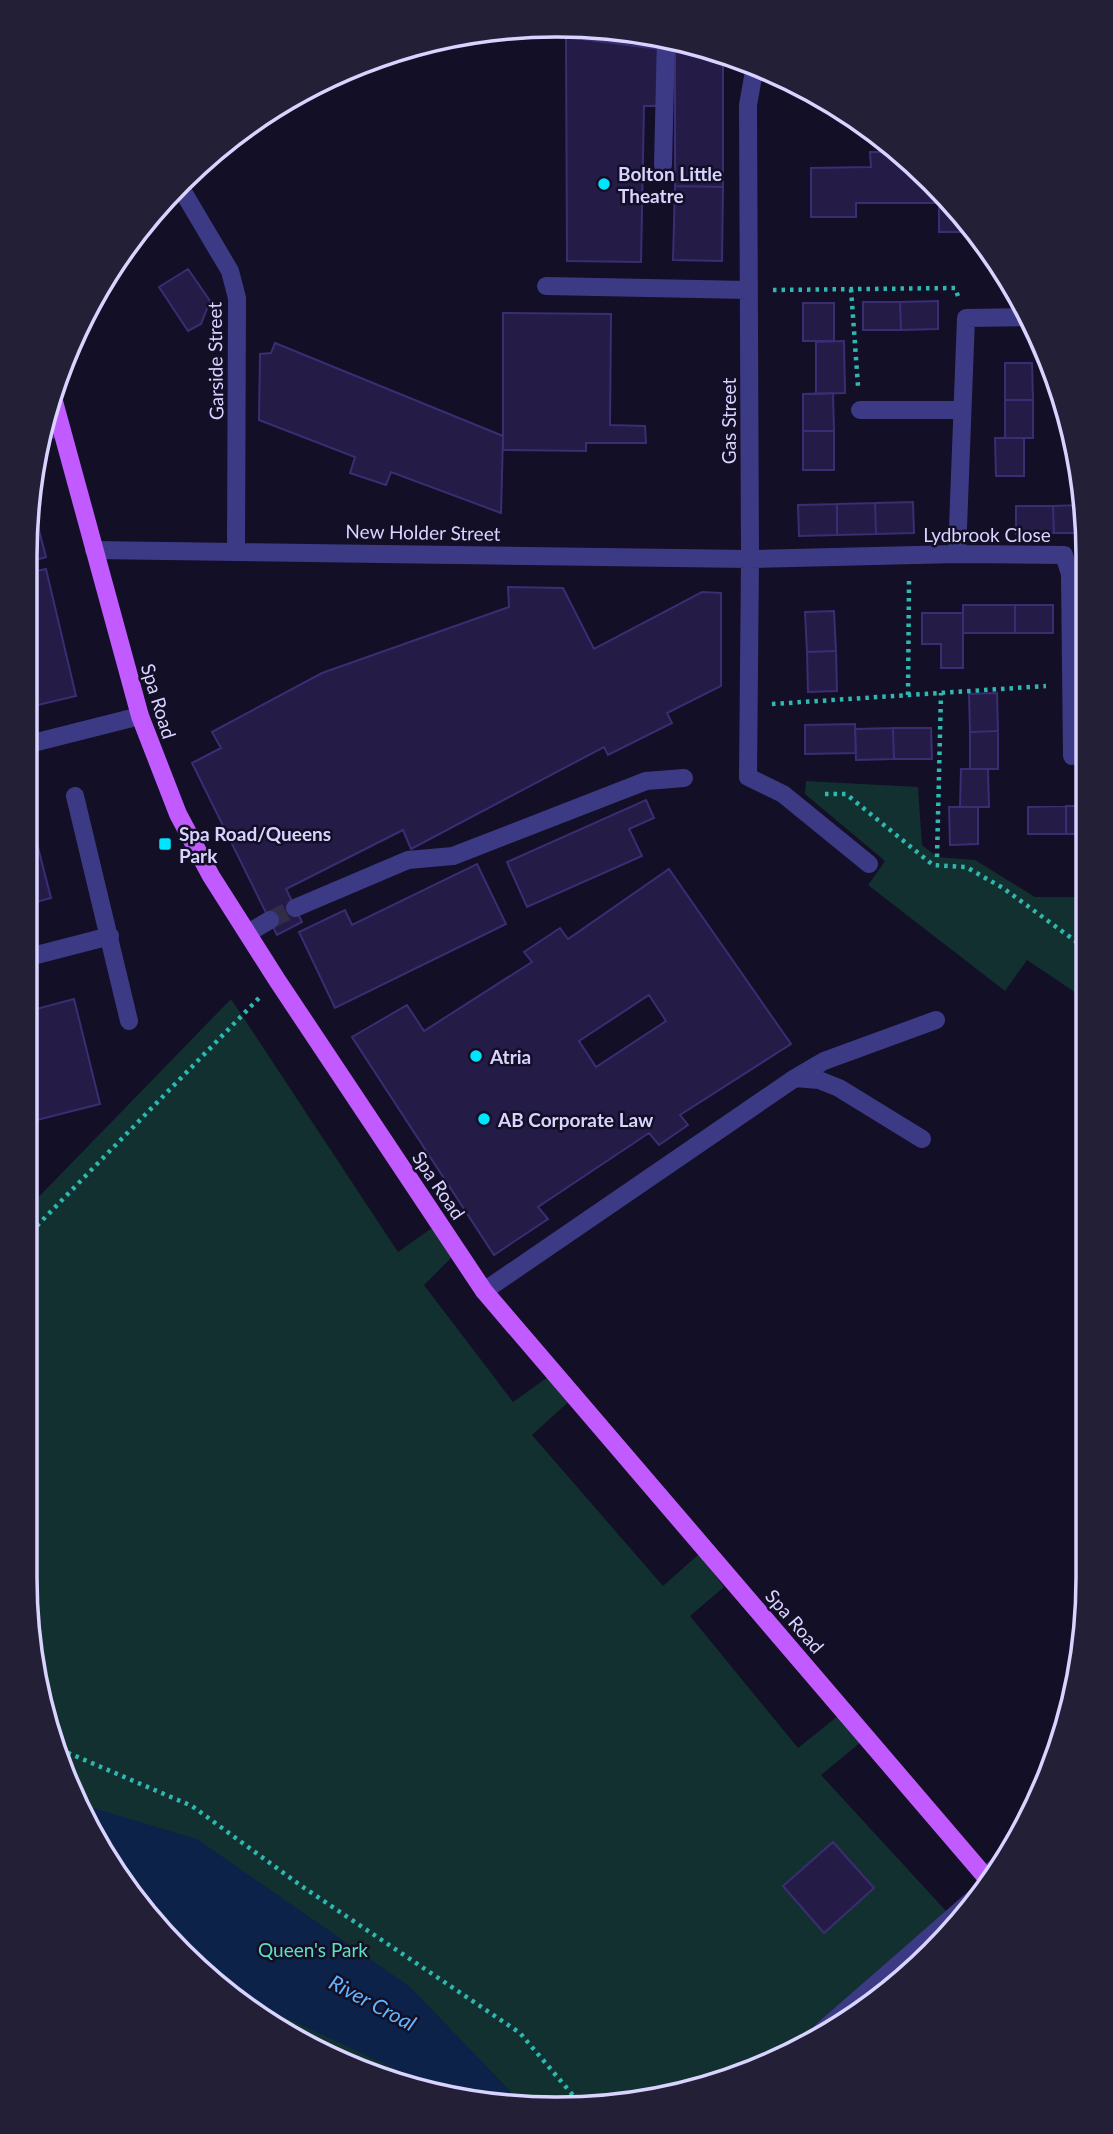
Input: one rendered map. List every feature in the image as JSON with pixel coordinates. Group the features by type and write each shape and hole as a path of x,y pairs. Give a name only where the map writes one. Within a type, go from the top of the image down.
{"main road":[{"name":"Spa Road","path":"57,412 140,716 178,814 211,876 276,980 484,1291 983,1875"}],"street":[{"path":"663,165 666,49"},
{"name":"Gas Street","path":"754,76 748,105 748,777 783,794"},
{"name":"Garside Street","path":"184,194 230,271 237,298 236,550"},
{"path":"546,286 748,290"},
{"path":"957,554 966,318 1018,317"},
{"path":"860,410 962,410"},
{"path":"52,430 61,428"},
{"name":"New Holder Street","path":"94,550 750,559"},
{"name":"Lydbrook Close","path":"750,559 957,554 1065,555 1070,574 1073,756"},
{"path":"37,742 140,716"},
{"path":"295,908 408,860 453,856 646,781 684,778"},
{"path":"783,794 869,864"},
{"path":"75,796 129,1021"},
{"path":"247,933 270,920"},
{"path":"37,955 110,936"},
{"path":"484,1291 795,1078 824,1061 936,1020"},
{"path":"795,1078 820,1080 839,1088 922,1139"},
{"path":"846,2009 954,1912"}],"path":[{"path":"748,290 955,288 966,318"},
{"path":"851,289 860,410"},
{"path":"908,695 909,555"},
{"path":"748,706 1071,684"},
{"path":"937,858 942,693"},
{"path":"783,794 846,794 933,865 966,867 1003,888 1076,941"},
{"path":"37,1226 276,980"},
{"path":"67,1752 192,1806 300,1885 520,2033 573,2096"}],"green space":[{"path":"806,781 918,787 922,845 937,857 975,860 1035,897 1076,897 1076,993 1027,960 1005,991 868,885 885,861 805,794"},
{"name":"Queen's Park","path":"231,999 398,1252 439,1223 458,1251 424,1285 513,1402 555,1372 575,1396 532,1435 663,1586 699,1554 724,1587 690,1616 798,1748 844,1711 867,1737 821,1775 951,1916 924,1945 873,1990 816,2028 724,2070 691,2080 624,2093 523,2096 489,2093 422,2080 389,2070 327,2044 268,2010 240,1990 189,1945 144,1894 124,1866 90,1807 64,1745 54,1712 41,1645 38,1611 37,1199"}],"water":[{"name":"River Croal","path":"90,1807 197,1839 409,1986 514,2095 455,2087 412,2077 265,2008 240,1990 189,1945 144,1894 124,1866"}],"building":[{"name":"Bolton Little Theatre","path":"566,37 659,49 657,106 644,106 641,262 567,261"},
{"path":"675,52 723,64 723,187 675,186"},
{"path":"870,152 882,152 937,203 856,203 856,217 811,217 811,168 871,167"},
{"path":"675,186 723,187 722,261 673,260"},
{"path":"939,205 962,232 939,232"},
{"path":"188,269 210,301 201,324 188,331 159,287"},
{"path":"938,301 938,329 901,330 900,302"},
{"path":"863,302 900,302 901,330 863,330"},
{"path":"803,303 834,303 834,341 803,341"},
{"path":"503,313 611,314 610,425 645,426 646,443 586,443 586,451 503,450"},
{"path":"844,341 845,393 816,394 816,342"},
{"path":"275,343 503,436 501,513 391,472 386,485 350,473 355,457 259,420 260,354 271,353"},
{"path":"1005,363 1032,363 1033,400 1005,400"},
{"path":"833,393 834,431 803,431 803,394"},
{"path":"1005,400 1033,400 1033,438 1005,438"},
{"path":"803,431 834,431 834,470 803,470"},
{"path":"995,438 1024,438 1024,476 996,476"},
{"path":"913,502 914,533 876,534 875,503"},
{"path":"875,503 876,534 837,535 837,504"},
{"path":"837,504 837,535 799,536 798,505"},
{"path":"1073,505 1075,533 1054,533 1053,506"},
{"path":"1016,506 1053,506 1054,533 1016,534"},
{"path":"38,526 46,557 37,560"},
{"path":"46,569 76,696 37,705 37,571"},
{"path":"508,587 563,588 594,649 702,592 721,593 721,686 667,713 672,723 608,755 604,747 411,849 403,830 286,889 302,922 277,935 192,763 221,748 212,732 322,673 509,607"},
{"path":"963,605 1015,605 1015,633 963,633"},
{"path":"1015,605 1053,605 1053,633 1015,633"},
{"path":"834,611 836,651 807,652 805,612"},
{"path":"922,613 963,613 963,668 941,668 941,644 922,644"},
{"path":"836,651 837,691 808,692 807,652"},
{"path":"997,693 998,731 970,732 969,694"},
{"path":"855,724 856,753 805,754 805,725"},
{"path":"893,728 894,759 856,760 855,729"},
{"path":"893,728 931,728 932,759 894,759"},
{"path":"998,731 998,769 970,769 970,732"},
{"path":"961,769 988,769 989,807 960,807"},
{"path":"646,800 654,818 629,829 642,856 527,907 507,862"},
{"path":"1066,806 1076,806 1076,834 1066,834"},
{"path":"1066,806 1066,834 1028,834 1028,807"},
{"path":"949,807 978,807 978,844 950,845"},
{"path":"37,844 51,898 37,902"},
{"path":"477,864 506,924 335,1008 299,932 345,910 352,925"},
{"name":"Atria","path":"669,869 791,1044 680,1115 688,1125 659,1145 649,1133 538,1207 548,1219 494,1255 352,1037 407,1005 424,1031 532,962 524,952 560,928 568,939","holes":["649,995 666,1021 596,1067 579,1041"]},
{"path":"74,999 100,1104 37,1120 37,1009"},
{"path":"833,1842 874,1888 824,1933 783,1886"}],"tunnel":[{"path":"270,920 295,908"}],"place":[{"name":"Bolton Little Theatre","path":"604,184"},
{"name":"Spa Road/Queens Park","path":"165,844"},
{"name":"Atria","path":"476,1056"},
{"name":"AB Corporate Law","path":"484,1119"}]}
